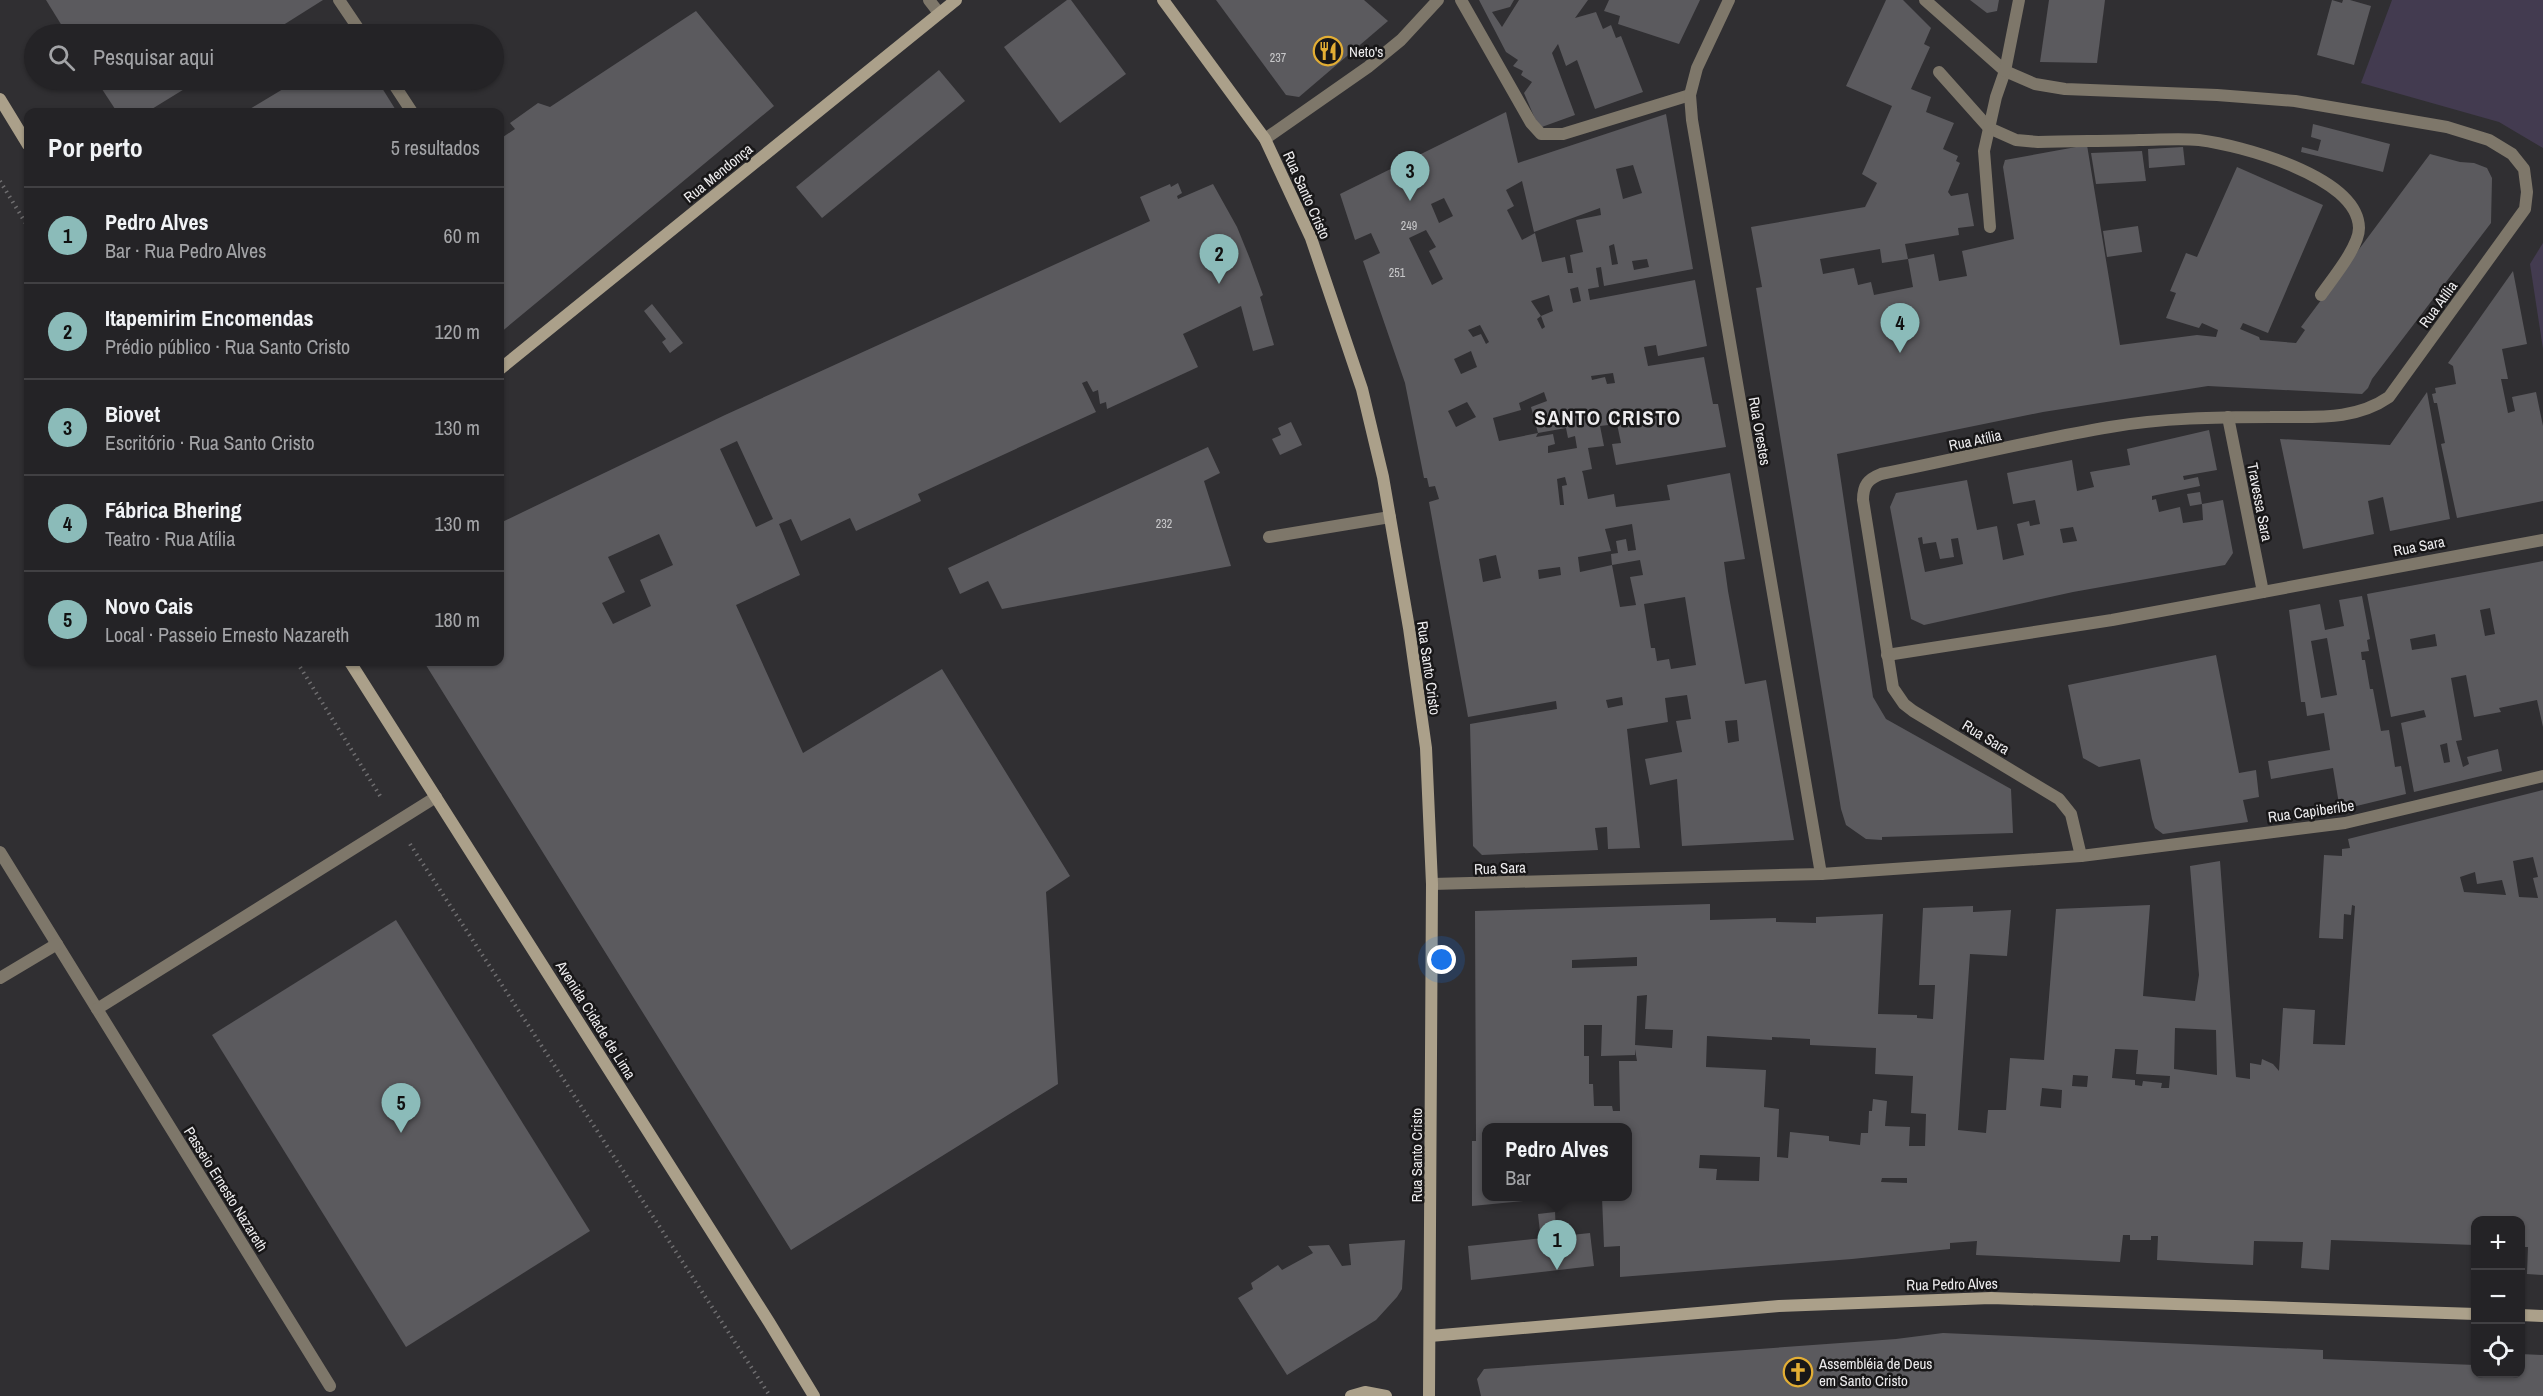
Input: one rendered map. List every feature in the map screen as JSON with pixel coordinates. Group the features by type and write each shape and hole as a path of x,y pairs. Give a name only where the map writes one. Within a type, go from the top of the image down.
{"main road":[{"name":"Rua Mendonça","path":"504,366 956,0"},
{"name":"Rua Santo Cristo","path":"1163,0 1265,139 1311,238 1362,389 1390,517 1426,748 1432,884 1429,1396"},
{"path":"0,99 24,138"},
{"name":"Avenida Cidade de Lima","path":"353,666 814,1396"},
{"name":"Rua Pedro Alves","path":"1430,1335 1779,1306 1991,1298 2471,1314"},
{"path":"2525,1315 2543,1316"},
{"path":"1351,1396 1365,1392 1386,1396"}],"street":[{"path":"339,0 355,24"},
{"path":"929,0 939,13"},
{"path":"1265,139 1368,67 1401,40 1438,0"},
{"path":"1461,0 1525,114 1536,131 1541,134 1563,134 1689,95"},
{"name":"Rua Orestes","path":"1729,0 1697,68 1689,95 1821,874"},
{"name":"Rua Atília","path":"1887,655 1863,500 1866,482 1873,477 2112,427 2228,417 2332,416 2374,408 2389,397 2525,210 2528,192 2524,169 2512,154 2489,140 2448,127 2295,101 2217,95 2065,90 2035,84 2005,71 1925,0"},
{"path":"1990,227 1984,150 2005,71 2019,0"},
{"path":"1939,72 1989,128 2016,140 2038,142 2196,140 2229,145 2300,169 2336,189 2353,207 2359,227 2355,244 2321,295"},
{"path":"398,90 409,108"},
{"name":"Travessa Sara","path":"2228,417 2263,592"},
{"path":"1269,537 1390,517"},
{"name":"Rua Sara","path":"1432,884 1821,874 2080,856 2073,821 2066,806 2059,799 1904,704 1893,688 1887,655 2112,620 2543,540"},
{"name":"Rua Capiberibe","path":"2080,856 2345,823 2543,776"},
{"path":"97,1009 436,797"},
{"name":"Passeio Ernesto Nazareth","path":"0,852 330,1386"},
{"path":"0,978 57,944"}],"path":[{"path":"0,181 24,220"},
{"path":"299,666 396,822 770,1396"}],"shaded area":[{"path":"2392,0 2543,0 2543,148 2499,122 2361,83"},
{"path":"2543,243 2543,349 2530,264"}],"building":[{"path":"46,0 323,0 285,24 61,24"},
{"path":"1067,0 1071,0 1126,74 1060,123 1004,47"},
{"path":"1216,0 1364,0 1388,21 1299,97 1286,95"},
{"path":"1479,0 1514,0 1510,7 1492,12 1502,27 1519,0 1588,0 1575,18 1596,12 1603,29 1611,25 1616,38 1621,36 1643,92 1595,109 1577,60 1566,66 1558,44 1552,53 1575,115 1539,128 1524,93 1532,82 1521,75 1523,71 1513,66 1518,60 1506,52"},
{"path":"1609,0 1700,0 1679,44 1618,24 1620,16 1604,11"},
{"path":"1886,0 1903,0 1931,28 1924,44 1930,47 1911,89 1931,97 1926,112 1954,123 1943,149 1958,156 1956,161 1960,163 1948,192 1951,196 1968,193 1974,226 1958,228 1959,235 1905,244 1908,259 1934,254 1939,281 1967,276 1962,251 2014,239 2003,167 2005,160 2087,145 2120,345 2197,335 2216,337 2218,330 2202,323 2199,328 2166,318 2176,293 2170,291 2186,253 2197,257 2237,167 2323,205 2268,333 2243,323 2240,329 2259,337 2260,340 2296,343 2305,330 2301,327 2430,154 2487,168 2492,178 2491,223 2362,394 2208,386 2043,412 1837,454 1873,697 1886,719 2011,789 2013,833 1882,837 1882,840 1866,839 1846,825 1841,809 1756,288 1762,287 1751,227 1865,207 1877,183 1862,174 1892,106 1846,86","holes":["1880,249 1882,263 1908,259 1913,287 1874,295 1871,282 1858,285 1854,268 1823,274 1820,259"]},
{"path":"1970,0 1999,0 1997,11 1987,13"},
{"path":"2049,0 2105,0 2097,63 2040,62"},
{"path":"2332,0 2342,3 2343,0 2350,0 2371,6 2354,65 2317,55"},
{"path":"696,11 774,106 504,330 504,136 515,129 510,123 538,103 550,107"},
{"path":"939,70 965,101 822,218 796,187"},
{"path":"103,90 183,90 154,108 114,108"},
{"path":"281,90 383,90 394,108 252,108"},
{"path":"1506,112 1518,163 1666,114 1693,269 1604,286 1601,267 1596,268 1599,287 1588,289 1590,300 1695,280 1707,346 1658,356 1656,345 1644,347 1648,366 1704,357 1713,404 1718,404 1726,447 1616,465 1612,444 1621,443 1617,424 1600,426 1604,446 1588,448 1592,469 1582,471 1588,499 1614,494 1616,507 1670,500 1667,485 1730,473 1745,559 1724,562 1728,591 1745,684 1766,680 1794,840 1682,846 1677,779 1650,785 1645,759 1682,752 1676,721 1691,719 1687,695 1665,698 1668,722 1627,729 1640,848 1608,849 1607,827 1595,828 1598,850 1482,855 1473,846 1470,724 1557,709 1556,701 1468,717 1429,502 1439,499 1435,486 1429,487 1427,478 1424,478 1405,383 1363,261 1380,253 1371,233 1355,240 1340,194","holes":["1633,165 1642,193 1623,199 1616,169","1522,181 1534,232 1600,208 1601,215 1576,220 1583,252 1570,255 1573,273 1568,273 1565,257 1542,262 1535,233 1522,240 1507,210 1514,206 1506,190","1444,198 1453,216 1439,223 1431,204","1426,230 1436,247 1429,251 1443,279 1432,285 1409,238","1614,244 1618,264 1612,265 1609,246","1647,259 1649,267 1634,270 1632,261","1578,287 1581,301 1573,303 1570,289","1549,295 1553,311 1541,316 1531,301","1541,316 1545,327 1542,329 1537,319","1480,325 1489,342 1486,344 1481,334 1473,337 1468,330","1471,351 1477,367 1461,374 1454,359","1613,373 1615,383 1607,384 1605,377 1592,380 1591,376","1544,392 1547,401 1531,407 1538,433 1499,441 1493,418 1521,410 1519,403","1467,402 1476,417 1456,427 1448,411","1566,428 1568,438 1575,436 1577,448 1548,453 1548,446 1555,444 1553,434 1536,437 1538,433","1565,477 1567,485 1562,486 1564,505 1560,505 1557,479","1632,524 1636,550 1628,551 1626,539 1616,541 1618,553 1611,554 1612,565 1580,572 1578,557 1611,551 1605,529","1496,555 1501,578 1483,582 1479,559","1640,560 1643,575 1630,577 1636,605 1620,607 1612,565","1560,567 1561,575 1539,579 1538,570","1685,597 1696,665 1671,669 1669,659 1657,661 1655,648 1651,648 1644,604","1622,697 1623,705 1608,708 1606,700","1737,720 1739,741 1728,743 1725,721"]},
{"path":"2313,124 2390,144 2383,172 2301,152 2302,147 2318,151 2321,140 2311,137"},
{"path":"2183,147 2185,165 2149,168 2148,149"},
{"path":"2142,151 2146,181 2096,184 2091,153"},
{"path":"1178,183 1182,193 1177,196 1178,199 1213,184 1237,227 1250,259 1263,295 1260,297 1274,345 1253,351 1241,306 1183,334 1198,367 1107,409 1106,402 1100,404 1098,390 1093,392 1087,381 1082,383 1096,412 918,494 921,501 856,531 850,518 801,541 791,519 779,524 800,575 736,605 803,753 942,669 1070,876 1046,892 1058,1084 791,1250 426,666 504,666 504,521 725,415 1150,221 1140,197 1170,184 1171,187","holes":["737,441 773,519 756,527 720,449","659,534 673,565 640,580 651,606 613,624 602,603 625,592 608,557"]},
{"path":"2138,226 2142,252 2107,257 2103,231"},
{"path":"2513,271 2527,344 2502,349 2508,379 2501,379 2508,413 2515,411 2512,397 2536,392 2543,426 2543,501 2457,518 2441,444 2445,443 2437,403 2434,403 2432,394 2436,393 2435,388 2456,384 2453,366 2448,363"},
{"path":"652,304 683,343 670,353 662,342 666,339 644,311"},
{"path":"2427,392 2450,519 2390,531 2383,497 2368,501 2374,534 2303,549 2280,439 2390,445"},
{"path":"1291,422 1302,445 1280,455 1272,439 1281,435 1278,428"},
{"path":"2209,430 2217,470 2183,476 2184,480 2198,477 2200,486 2152,496 2152,500 2156,499 2159,512 2180,507 2183,523 2203,520 2202,504 2223,500 2233,553 2225,565 2073,592 1924,625 1911,619 1890,507 1896,493 1967,480 1977,530 1997,526 2003,560 2024,555 2017,524 2029,521 2030,526 2040,524 2035,500 2013,504 2007,473 2072,460 2077,491 2094,487 2090,472 2130,465 2127,449","holes":["2073,527 2077,541 2063,543 2060,529","1922,537 1923,544 1936,542 1940,559 1954,557 1951,539 1958,538 1963,564 1925,572 1918,538"]},
{"path":"1208,447 1220,473 1204,481 1231,566 1002,609 988,581 960,594 948,568"},
{"path":"2200,492 2202,504 2190,506 2187,494"},
{"path":"2543,561 2543,727 2537,700 2499,708 2501,712 2474,717 2466,675 2451,678 2462,740 2456,741 2463,767 2469,764 2467,757 2498,749 2502,771 2414,792 2401,723 2426,717 2424,710 2391,717 2367,594","holes":["2490,608 2495,634 2485,636 2480,610","2435,634 2437,646 2412,650 2410,639","2447,743 2450,762 2444,763 2440,745"]},
{"path":"2362,596 2370,639 2367,640 2369,651 2361,652 2362,660 2365,660 2370,689 2373,689 2381,731 2389,730 2395,767 2401,766 2406,794 2340,810 2333,768 2271,779 2268,761 2330,750 2324,713 2307,716 2305,702 2301,702 2289,610 2320,604 2325,630 2344,626 2339,600","holes":["2327,638 2337,695 2321,698 2311,641"]},
{"path":"2216,655 2239,773 2256,770 2259,797 2243,800 2248,822 2163,834 2155,828 2152,819 2140,759 2099,767 2083,758 2068,685"},
{"path":"2543,790 2543,1275 2527,1274 2528,1247 2525,1247 2525,1216 2471,1216 2471,1245 2331,1240 2329,1270 2301,1268 2303,1242 2254,1241 2253,1265 2157,1260 2158,1236 2151,1236 2151,1240 2130,1240 2130,1235 2123,1235 2120,1262 1976,1255 1977,1241 1950,1243 1950,1249 1852,1259 1620,1277 1620,1246 1604,1247 1602,1201 1632,1201 1632,1123 1482,1123 1482,1201 1524,1201 1472,1206 1472,1141 1476,1141 1475,911 1710,904 1710,920 1776,918 1776,922 1816,923 1816,917 1883,914 1878,1014 1917,1015 1917,1018 1933,1019 1935,985 1919,985 1923,908 1973,906 1973,912 2011,910 2007,956 1970,954 1958,1130 1986,1133 1988,1110 2006,1110 2010,1058 2044,1060 2056,909 2150,905 2143,996 2195,1001 2199,975 2190,866 2220,861 2236,1077 2250,1079 2250,1063 2261,1065 2262,1059 2273,1064 2279,1071 2283,1008 2315,1010 2313,1044 2345,1045 2355,906 2352,905 2351,915 2344,914 2343,939 2319,938 2324,855 2342,856 2342,849 2350,848 2348,839","holes":["2533,857 2538,877 2533,878 2538,898 2519,897 2513,861","2475,872 2477,884 2502,880 2506,895 2464,892 2460,877","1637,957 1637,966 1572,968 1572,960","1647,995 1645,1029 1673,1030 1672,1048 1635,1045 1637,996","1584,1025 1602,1025 1601,1056 1635,1055 1635,1049 1637,1061 1619,1061 1620,1111 1613,1111 1612,1106 1594,1106 1593,1084 1589,1084 1589,1056 1584,1056","2175,1028 2216,1030 2217,1075 2174,1069","1707,1036 1772,1040 1772,1037 1810,1039 1810,1045 1876,1048 1875,1074 1913,1076 1911,1113 1926,1114 1925,1146 1909,1146 1910,1127 1885,1126 1887,1101 1873,1099 1872,1111 1869,1111 1868,1133 1861,1133 1860,1145 1829,1141 1829,1136 1790,1132 1788,1158 1777,1157 1779,1109 1764,1107 1766,1070 1706,1067","2115,1049 2138,1050 2136,1074 2170,1076 2169,1088 2161,1088 2162,1083 2143,1081 2142,1086 2135,1085 2135,1080 2112,1078","2073,1075 2088,1076 2087,1087 2072,1086","2042,1088 2062,1090 2061,1108 2040,1106","1700,1155 1760,1157 1759,1181 1716,1180 1717,1169 1699,1168","1882,1178 1907,1178 1907,1183 1881,1182"]},
{"path":"396,920 590,1231 406,1347 212,1035"},
{"path":"1555,1212 1556,1231 1540,1232 1538,1214"},
{"path":"1590,1233 1594,1266 1471,1280 1468,1246"},
{"path":"1405,1240 1402,1289 1397,1297 1376,1320 1287,1375 1238,1298 1253,1289 1251,1283 1278,1265 1282,1270 1313,1253 1308,1246 1329,1245 1342,1266 1351,1265 1349,1244"},
{"path":"1943,1333 2323,1350 2323,1359 2471,1365 2471,1378 2525,1378 2525,1354 2543,1355 2543,1396 1481,1396 1477,1379 1484,1369 1896,1339"}],"place":[{"name":"Neto's","path":"1328,51"},
{"name":"Biovet","path":"1410,201"},
{"name":"Itapemirim Encomendas","path":"1219,284"},
{"name":"Fábrica Bhering","path":"1900,353"},
{"name":"Novo Cais","path":"401,1133"},
{"name":"Pedro Alves","path":"1557,1270"},
{"name":"Assembléia de Deus em Santo Cristo","path":"1798,1372"}],"district":[{"name":"SANTO CRISTO","path":"1608,417"}]}
